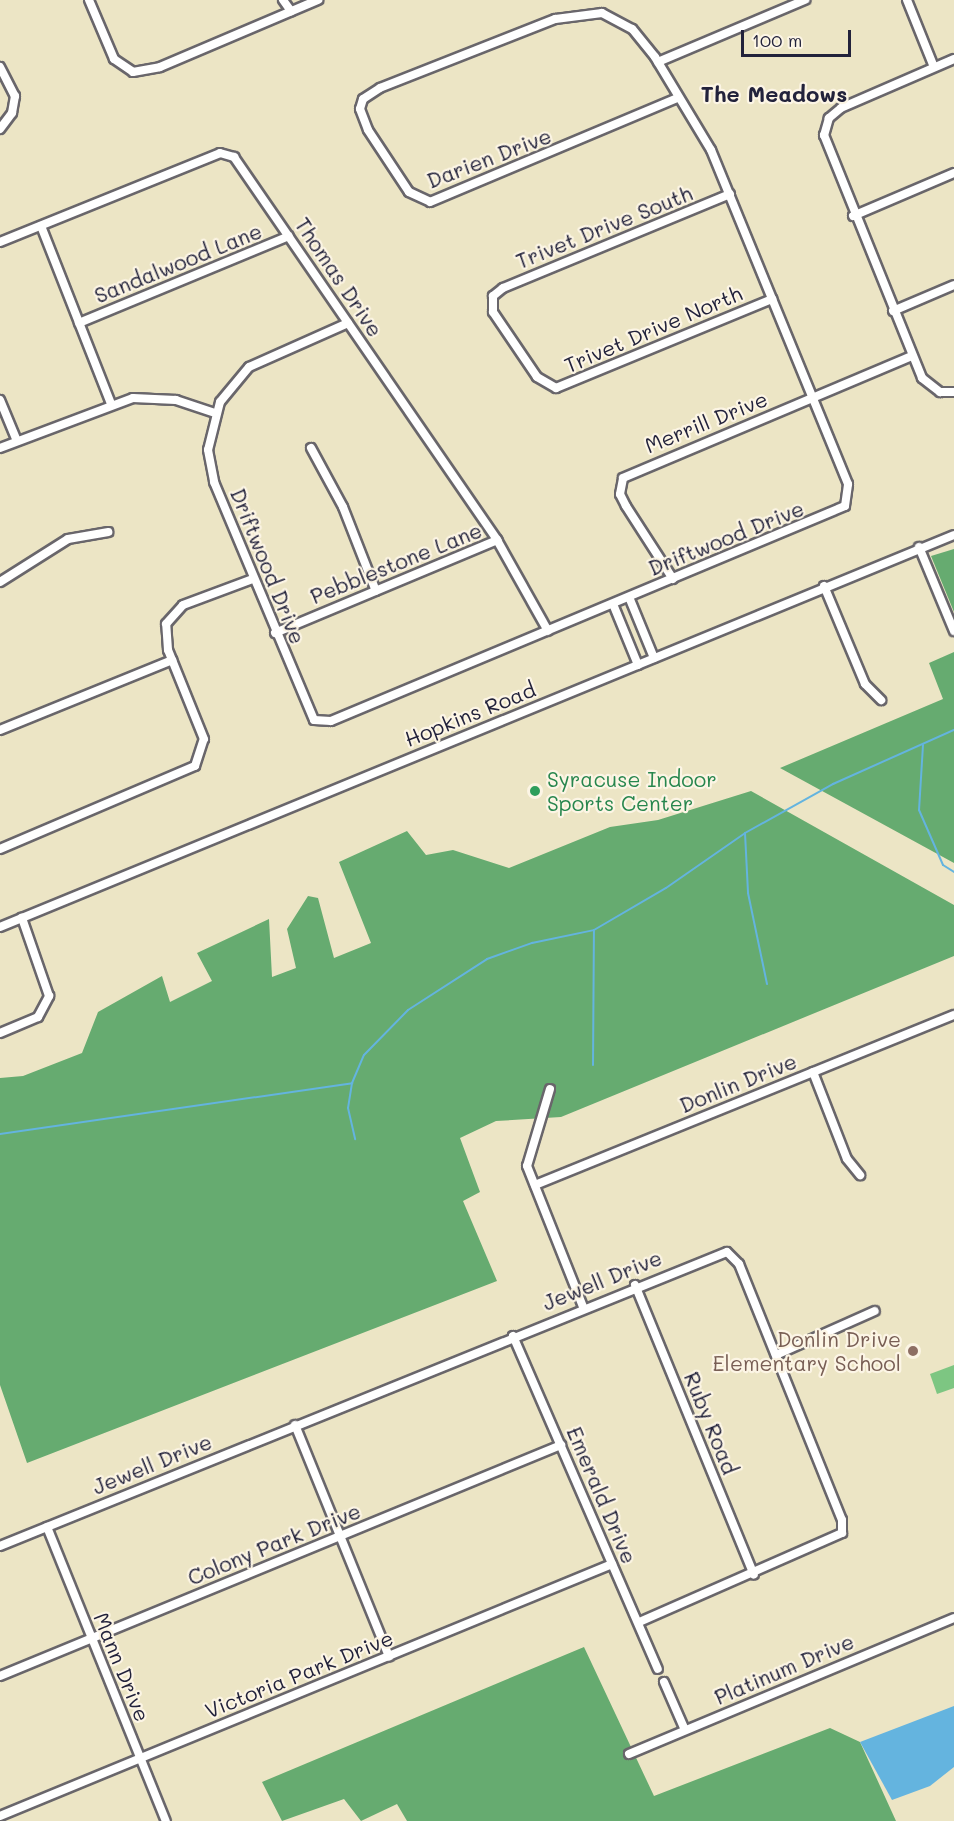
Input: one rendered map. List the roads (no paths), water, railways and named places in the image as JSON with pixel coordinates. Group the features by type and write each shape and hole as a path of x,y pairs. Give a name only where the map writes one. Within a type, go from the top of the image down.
{"street":[{"path":"89,0 114,59 128,71 149,70 318,0"},
{"path":"284,0 291,11"},
{"path":"658,62 806,0"},
{"path":"907,0 934,67"},
{"name":"Driftwood Drive","path":"215,413 210,470 308,712 320,722 673,579 848,502 848,484 711,150 677,98 658,62 617,18 593,12 570,15 380,88 362,104"},
{"path":"954,59 829,118 826,147 912,356 930,386 954,392"},
{"path":"0,67 15,96 12,113 0,129"},
{"name":"Darien Drive","path":"362,104 368,130 410,192 430,202 677,98"},
{"name":"Thomas Drive","path":"0,242 220,153 242,166 497,540 548,631"},
{"path":"854,216 954,173"},
{"name":"Trivet Drive South","path":"493,296 730,194"},
{"path":"41,226 111,404"},
{"name":"Sandalwood Lane","path":"79,323 290,236"},
{"path":"893,311 954,285"},
{"name":"Trivet Drive North","path":"493,296 493,312 537,377 556,388 772,299"},
{"path":"0,448 111,404 153,397 215,413 249,367 348,323"},
{"name":"Merrill Drive","path":"673,579 623,500 623,478 912,356"},
{"path":"0,400 17,441"},
{"path":"311,448 343,507 376,591"},
{"path":"0,582 68,539 108,532"},
{"name":"Hopkins Road","path":"0,927 639,665 824,586 954,535"},
{"name":"Pebblestone Lane","path":"275,633 497,540"},
{"path":"919,548 954,631"},
{"path":"0,849 195,766 204,739 172,660 165,636 175,611 253,579"},
{"path":"824,586 866,684 881,700"},
{"path":"628,597 654,658"},
{"path":"613,604 639,665"},
{"path":"0,730 172,660"},
{"path":"0,1033 38,1017 49,996 22,918"},
{"name":"Donlin Drive","path":"536,1185 954,1015"},
{"path":"813,1072 847,1159 860,1176"},
{"path":"550,1089 527,1158 583,1306"},
{"name":"Jewell Drive","path":"0,1546 583,1306 727,1252 739,1264 843,1525 839,1539 639,1622"},
{"name":"Ruby Road","path":"635,1285 754,1575"},
{"path":"776,1355 875,1311"},
{"name":"Emerald Drive","path":"513,1336 658,1669"},
{"path":"295,1425 389,1657"},
{"name":"Colony Park Drive","path":"0,1676 561,1445"},
{"name":"Mann Drive","path":"47,1527 166,1821"},
{"name":"Victoria Park Drive","path":"0,1816 612,1564"},
{"name":"Platinum Drive","path":"629,1754 954,1618"},
{"path":"664,1682 685,1731"}],"water":[{"path":"954,1706 954,1767 930,1786 892,1800 860,1742"}],"waterway":[{"path":"0,1134 352,1083 364,1055 408,1010 487,959 532,943 594,930 666,888 745,833 833,784 954,730"},
{"path":"923,745 919,810 943,865 954,872"},
{"path":"745,833 748,893 767,984"},
{"path":"593,1065 594,930"},
{"path":"352,1083 348,1108 355,1139"}],"place":[{"name":"Syracuse Indoor Sports Center","path":"535,791"},
{"name":"Donlin Drive Elementary School","path":"913,1351"}],"district":[{"name":"The Meadows","path":"774,94"}]}
